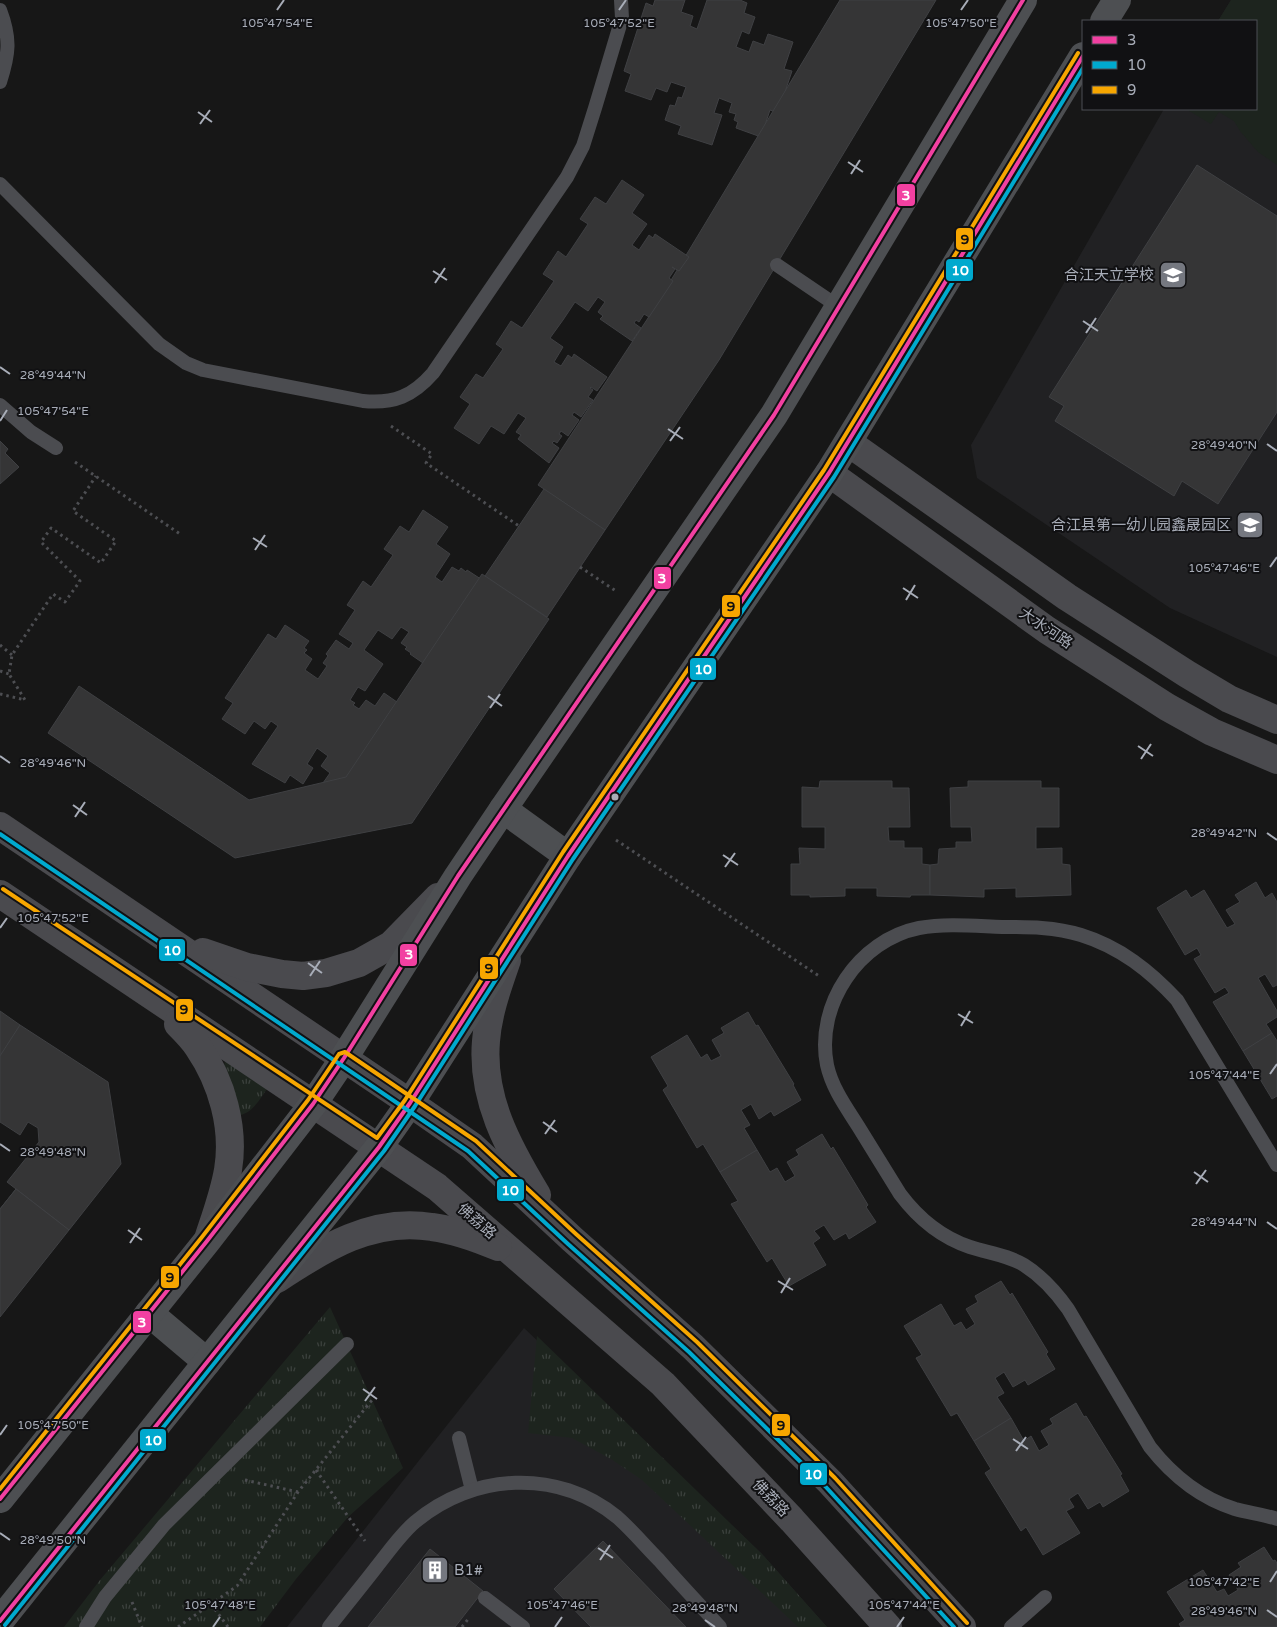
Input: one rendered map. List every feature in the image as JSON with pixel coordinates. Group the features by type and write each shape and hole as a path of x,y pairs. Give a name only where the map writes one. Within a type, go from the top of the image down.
{"main road":[{"path":"0,1499 314,1104 458,876 774,414 1023,0"},
{"path":"1105,20 1117,0"},
{"path":"0,1622 379,1147 410,1103 568,856 849,443 1082,58"},
{"path":"849,443 1067,598 1229,699 1277,720"},
{"name":"大水河路","path":"829,473 1047,630 1167,707 1212,732 1277,760"},
{"path":"503,809 568,856"},
{"path":"0,826 472,1146 572,1239 694,1347 823,1475 962,1627"},
{"path":"166,938 247,967 303,976 326,973 359,963 391,945 458,876"},
{"name":"佛荔路","path":"0,894 437,1187 663,1384 792,1520 888,1627"},
{"path":"514,939 493,1003 486,1041 486,1076 500,1129 540,1199 572,1239"},
{"path":"152,996 197,1045 219,1085 226,1110 229,1141 228,1169 224,1190 207,1241"},
{"path":"272,1282 312,1255 362,1232 378,1228 432,1226 469,1235 514,1253"},
{"path":"149,1313 207,1362"}],"lane":[{"path":"0,184 159,344 186,363 203,370 349,398 376,402 390,401 403,397 424,383 567,177 583,146 622,18 621,0"},
{"path":"0,10 9,42 0,82"},
{"path":"777,265 839,307"},
{"path":"0,405 31,432 56,448"},
{"path":"1277,1165 1177,1000 1156,978 1133,960 1108,945 1081,935 1053,928 938,926 917,929 898,935 860,959 839,989 831,1007 826,1027 825,1046 833,1083 910,1208 923,1221 953,1240 1023,1264 1041,1277 1056,1292 1068,1309 1150,1447 1162,1462 1192,1488 1212,1500 1234,1508 1277,1519"},
{"path":"86,1627 105,1597 164,1525 347,1344"},
{"path":"459,1438 472,1490"},
{"path":"329,1627 380,1562 414,1523 436,1507 459,1494 485,1486 511,1482 539,1484 567,1490 593,1501 616,1517 637,1536 720,1627"},
{"path":"1011,1627 1045,1597"},
{"path":"485,1598 522,1627"}],"path":[{"path":"349,398 432,454 426,463 519,526"},
{"path":"56,448 180,534"},
{"path":"9,674 12,655 53,594 66,602 80,581 41,542 51,528 101,563 116,541 73,511 96,476"},
{"path":"580,568 641,609"},
{"path":"0,645 12,655"},
{"path":"0,671 9,674 25,700 0,694"},
{"path":"590,824 839,989"},
{"path":"178,1627 237,1586 298,1492 372,1400"},
{"path":"316,1470 380,1562"},
{"path":"215,1474 298,1492"},
{"path":"211,1604 228,1627"}],"shaded area":[{"name":"合江天立学校","path":"1231,0 1277,0 1277,657 1170,608 977,478 971,445 1163,110 1257,110 1257,20 1219,20"},
{"path":"524,1328 761,1553 827,1627 287,1627"}],"green space":[{"path":"1231,0 1277,0 1277,165 1258,152 1234,121 1219,112 1211,124 1188,110 1257,110 1257,20 1219,20"},
{"path":"225,1061 269,1086 249,1111 240,1115 224,1066"},
{"path":"330,1307 403,1468 348,1517 296,1579 260,1627 64,1627 100,1580"},
{"path":"537,1336 761,1553 827,1627 798,1627 642,1480 611,1459 572,1438 528,1433"}],"building":[{"path":"655,0 685,0 681,12 693,16 690,26 697,29 707,0 740,0 747,3 744,13 755,17 749,34 742,31 736,47 749,52 753,41 764,45 768,34 793,42 784,69 792,71 778,113 770,110 761,137 736,128 738,122 734,120 736,114 729,112 732,103 719,98 714,113 722,115 712,145 678,134 681,126 665,120 670,105 675,106 678,97 682,98 686,87 671,82 667,92 656,88 651,100 625,91 631,74 624,71 646,3 653,6"},
{"path":"840,0 936,0 719,360 605,530 538,485 650,315"},
{"path":"1197,165 1277,216 1277,412 1218,504 1182,481 1174,496 1055,421 1064,406 1049,397"},
{"path":"622,180 644,195 632,213 647,224 632,245 639,250 649,235 653,238 655,234 689,257 679,271 672,267 675,269 669,278 673,281 649,317 644,314 639,322 636,320 634,323 641,328 632,341 600,319 603,316 598,312 605,302 598,297 588,311 575,302 550,338 563,347 554,362 561,366 568,355 572,358 574,354 607,377 597,391 590,388 593,390 588,397 593,400 581,417 574,412 572,415 579,420 568,436 561,431 559,434 562,436 557,443 554,441 552,443 559,448 549,463 518,439 521,435 516,432 526,418 518,413 504,434 491,426 479,444 454,428 470,404 460,397 476,374 483,378 503,349 496,344 511,321 522,328 554,281 543,274 558,251 566,257 588,224 580,219 595,197 606,204"},
{"path":"0,441 8,449 5,453 19,467 0,484"},
{"path":"544,489 605,530 547,617 485,576"},
{"path":"423,510 448,527 436,544 450,554 435,577 442,582 452,567 459,571 461,568 490,585 474,609 477,611 451,649 448,647 433,670 405,649 407,647 401,643 409,632 401,627 392,639 378,630 364,650 383,664 365,691 358,687 350,700 355,703 353,705 359,709 366,700 375,706 384,693 407,709 390,735 397,739 371,778 364,773 346,799 323,783 330,773 321,766 328,756 317,748 307,764 313,768 303,784 290,775 285,783 252,764 278,726 271,721 265,729 254,721 245,734 222,719 233,703 225,698 268,634 276,639 285,625 309,641 304,648 307,650 304,653 312,659 305,670 318,679 327,666 323,663 328,656 326,654 336,640 349,649 353,643 339,634 355,610 347,605 363,581 371,587 393,555 384,549 400,526 409,532"},
{"path":"482,574 549,619 412,823 235,858 48,733 79,686 249,800 346,777"},
{"path":"820,781 892,781 892,788 909,788 910,827 888,827 889,841 904,841 904,848 922,848 922,864 930,865 930,895 911,895 910,897 877,896 877,888 845,888 845,896 810,897 810,895 791,895 791,864 800,864 799,848 825,849 825,827 802,827 802,787 819,788"},
{"path":"968,781 1041,781 1041,788 1059,788 1059,827 1036,827 1036,849 1062,848 1062,864 1070,865 1071,895 1016,897 1016,888 984,889 984,897 930,895 930,865 938,864 939,849 956,848 956,842 972,842 971,827 951,827 950,788 968,787"},
{"path":"1256,882 1265,898 1272,893 1277,902 1277,985 1273,987 1265,974 1258,978 1277,1011 1277,1017 1266,1024 1272,1033 1243,1051 1213,1002 1229,993 1225,987 1215,993 1194,959 1201,955 1197,948 1185,955 1157,908 1186,890 1191,898 1204,890 1227,928 1235,924 1226,910 1240,902 1235,895"},
{"path":"0,1011 20,1025 0,1056"},
{"path":"748,1012 794,1084 801,1100 774,1116 771,1111 759,1119 751,1104 741,1110 750,1125 744,1128 757,1150 720,1172 703,1144 697,1148 663,1090 668,1086 651,1057 687,1035 701,1058 707,1054 711,1061 721,1056 712,1040 724,1033 721,1028"},
{"path":"20,1025 108,1082 121,1164 69,1230 7,1182 39,1142 38,1128 28,1122 20,1135 0,1122 0,1056"},
{"path":"1272,1033 1277,1041 1277,1096 1272,1099 1243,1051"},
{"path":"822,1134 831,1149 833,1147 868,1205 866,1207 876,1222 849,1239 846,1233 834,1240 824,1225 814,1231 820,1238 813,1243 826,1265 789,1286 772,1258 767,1262 731,1204 738,1201 720,1172 757,1150 770,1172 777,1168 785,1182 795,1176 787,1162 799,1155 796,1150"},
{"path":"16,1189 60,1223 40,1249 44,1253 19,1285 14,1281 0,1299 0,1209"},
{"path":"16,1189 69,1230 0,1317 0,1209"},
{"path":"1001,1281 1010,1295 1012,1293 1048,1352 1046,1354 1055,1369 1028,1385 1025,1380 1013,1387 1004,1372 995,1378 1004,1393 997,1397 1011,1418 974,1441 957,1413 951,1416 916,1358 922,1355 904,1326 941,1304 954,1326 961,1322 966,1330 975,1324 966,1309 978,1302 975,1296"},
{"path":"1076,1403 1122,1474 1120,1475 1129,1491 1103,1507 1100,1502 1088,1509 1078,1493 1069,1499 1074,1507 1066,1511 1080,1533 1043,1555 1026,1527 1021,1531 985,1473 991,1469 974,1441 1011,1418 1024,1441 1031,1436 1039,1451 1049,1445 1041,1431 1053,1424 1050,1419"},
{"path":"603,1541 686,1627 591,1627 554,1589"},
{"path":"1264,1547 1273,1561 1275,1560 1277,1563 1277,1627 1181,1627 1179,1624 1185,1620 1167,1592 1203,1570 1217,1592 1224,1589 1228,1596 1238,1590 1229,1575 1241,1567 1238,1563"},
{"name":"B1#","path":"430,1549 483,1591 455,1627 368,1627"}],"transit line":[{"name":"3","path":"0,1499 207,1241 313,1104 458,876 774,415 1023,0"},
{"name":"9","path":"3,889 377,1138 405,1100 563,852 824,470 1078,53"},
{"name":"3","path":"0,1621 379,1147 410,1103 568,856 829,473 1082,58"},
{"name":"10","path":"5,1625 384,1151 415,1106 573,859 834,477 1082,70"},
{"name":"10","path":"0,834 468,1151 568,1244 689,1352 825,1486 954,1627"},
{"name":"9","path":"0,1489 202,1237 308,1100 339,1054 345,1052 476,1141 576,1234 697,1342 835,1478 967,1623"}],"place":[{"name":"合江天立学校","path":"1173,275"},
{"name":"合江县第一幼儿园鑫晟园区","path":"1250,525"},
{"name":"B1#","path":"435,1570"}]}
